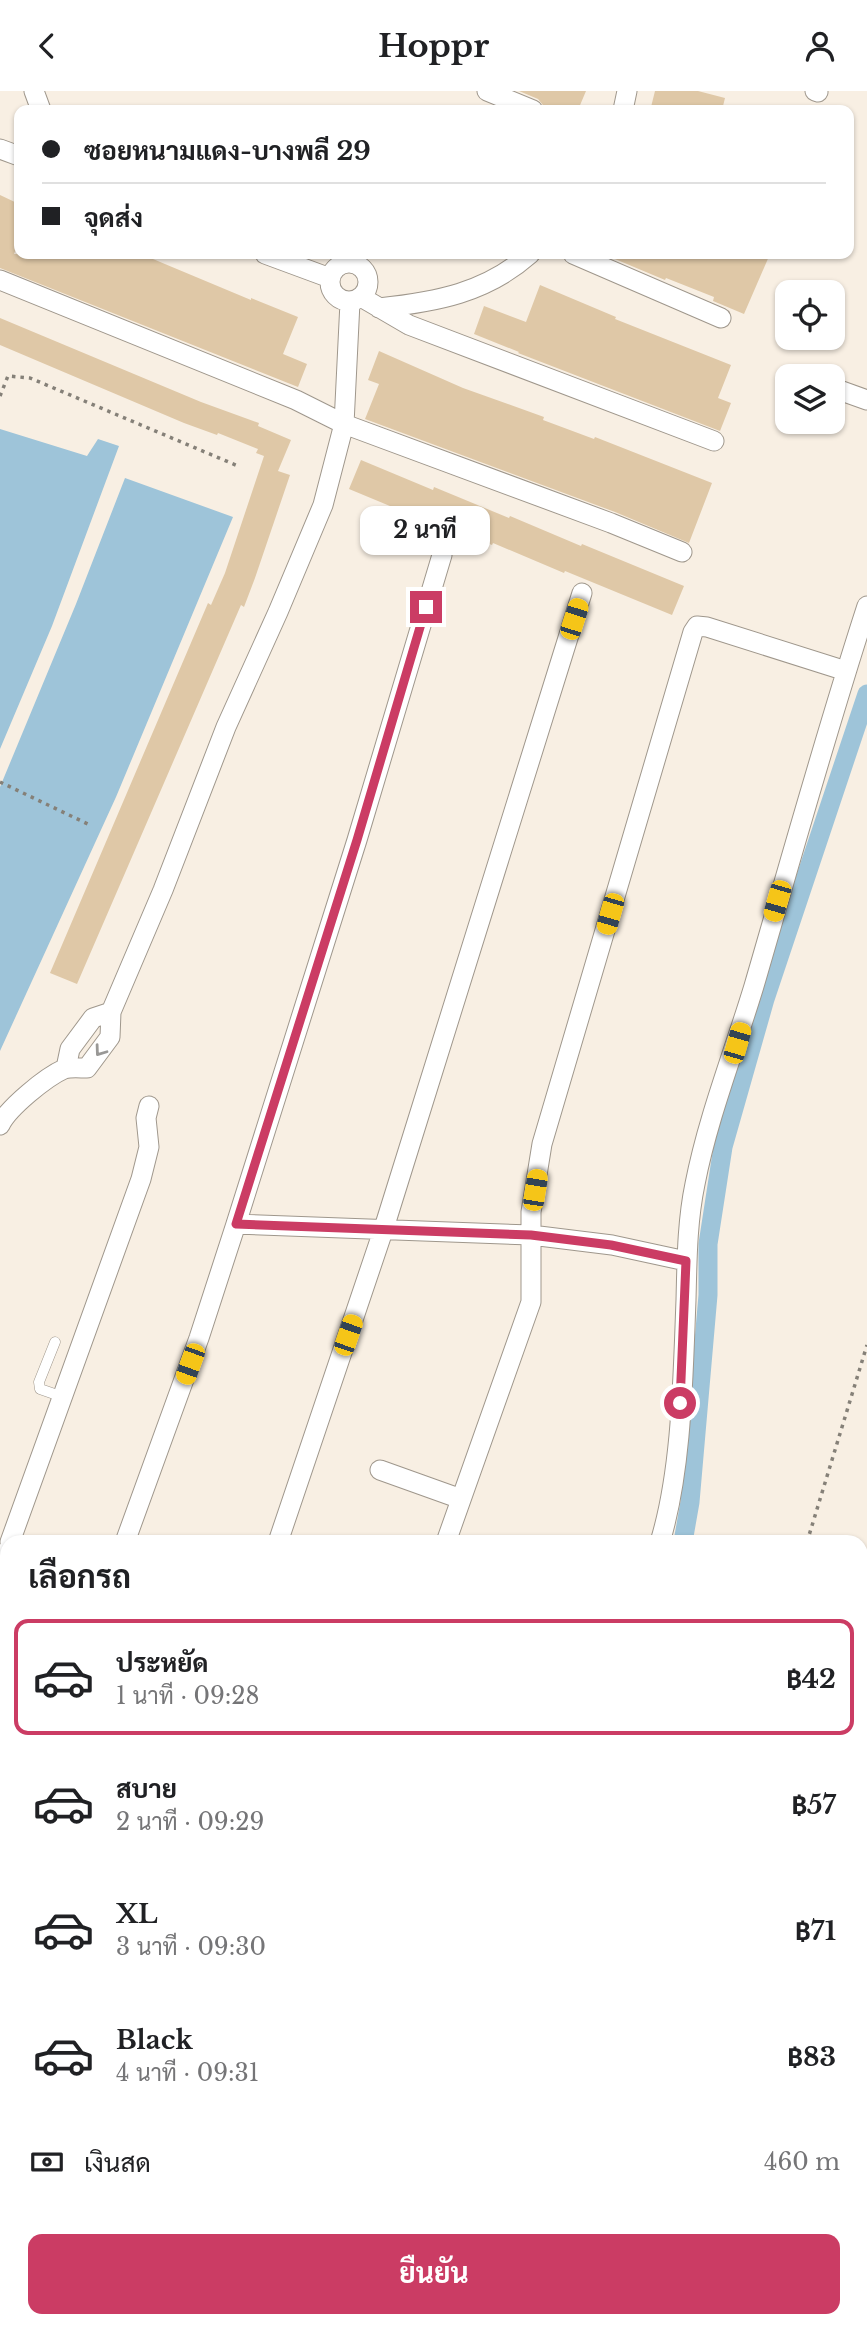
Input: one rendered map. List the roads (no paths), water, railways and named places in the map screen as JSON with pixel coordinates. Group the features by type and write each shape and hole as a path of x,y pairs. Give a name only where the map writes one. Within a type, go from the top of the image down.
{"street":[{"path":"488,91 521,105"},
{"path":"279,259 330,278"},
{"path":"379,308 419,304 473,290 513,269 524,259"},
{"path":"584,259 720,318"},
{"path":"0,1125 6,1113 65,1069 70,1049 93,1019 111,1011 163,890 226,727 323,505 345,423 356,299 369,286 368,277 360,265 342,264 337,267 330,278 331,287 335,295 342,300 356,299 409,325 714,441"},
{"path":"0,280 296,400 345,423 682,552"},
{"path":"845,392 867,400"},
{"path":"128,1535 199,1338 236,1224 357,840 442,555"},
{"path":"280,1535 384,1228 582,593"},
{"path":"662,1535 677,1448 685,1329 686,1261 694,1185 867,606"},
{"path":"448,1535 531,1302 531,1212 542,1145 693,632 697,626 707,627 846,671"},
{"path":"13,1535 141,1179 149,1147 146,1118 149,1106"},
{"path":"236,1224 531,1235 611,1245 686,1261"},
{"path":"380,1470 461,1499"}],"lane":[{"path":"55,1342 39,1382 40,1389 63,1397"}],"water":[{"path":"0,429 87,456 98,439 119,446 52,626 0,749"},
{"path":"125,478 233,517 116,797 0,1051 0,787"}],"waterway":[{"path":"684,1535 690,1502 708,1295 708,1244 723,1147 765,999 867,694"}]}
